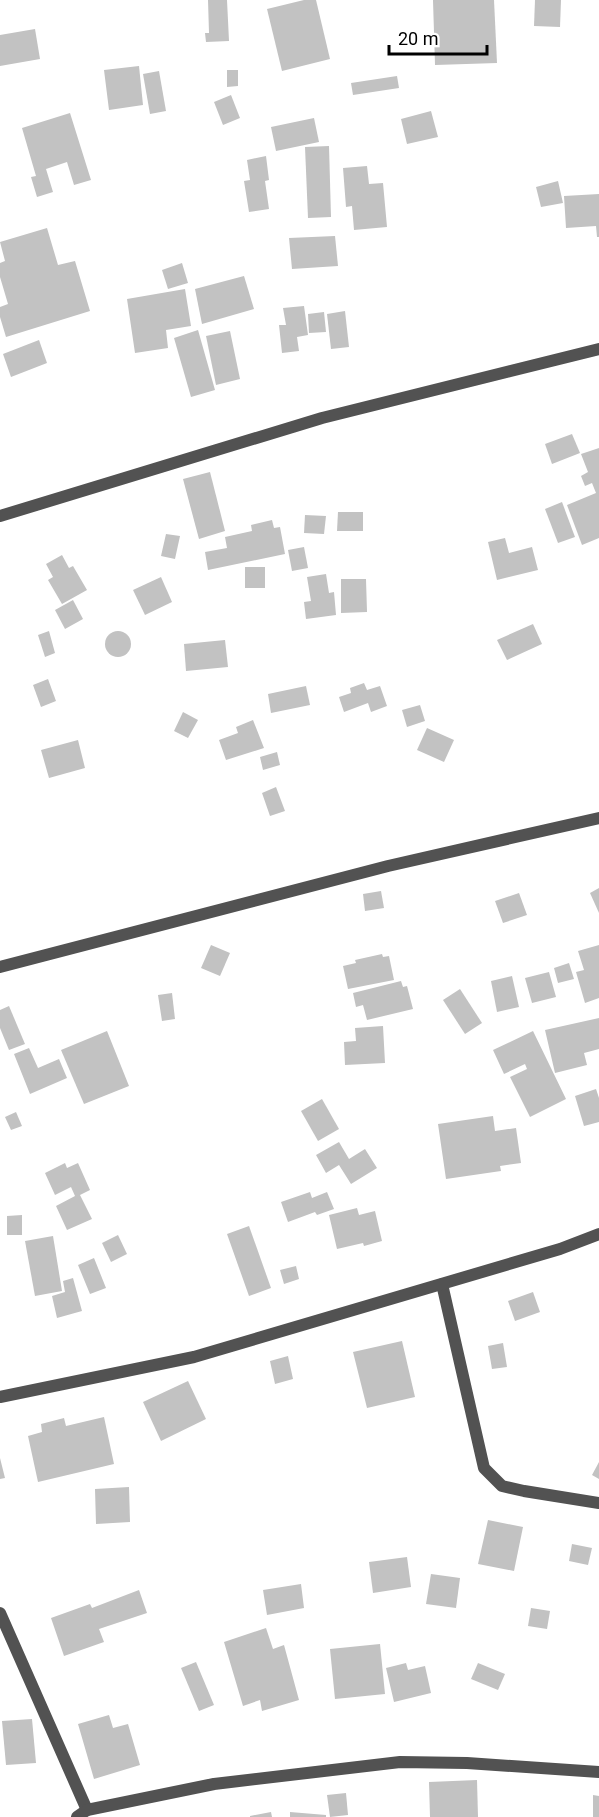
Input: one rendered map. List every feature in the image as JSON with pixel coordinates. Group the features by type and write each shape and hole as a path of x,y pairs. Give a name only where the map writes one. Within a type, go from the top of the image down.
{"street":[{"path":"0,516 322,418 599,349"},
{"path":"0,967 388,866 599,818"},
{"path":"0,1397 194,1357 560,1249 599,1234"},
{"path":"442,1284 484,1468 502,1486 599,1503"},
{"path":"0,1613 82,1813 214,1784 400,1762 467,1763 599,1772"}],"building":[{"path":"208,0 227,0 229,41 206,42 205,33 209,33"},
{"path":"304,0 316,0 330,59 282,71 267,9"},
{"path":"433,0 494,0 497,63 435,65"},
{"path":"535,0 561,0 560,27 534,26"},
{"path":"35,29 40,59 0,66 0,35"},
{"path":"139,66 143,105 109,110 104,70"},
{"path":"227,70 238,70 238,86 227,87"},
{"path":"159,71 166,111 150,114 143,74"},
{"path":"397,76 399,88 353,95 351,83"},
{"path":"231,95 240,118 223,125 214,102"},
{"path":"431,111 438,137 407,144 401,119"},
{"path":"70,113 91,180 74,185 67,162 46,169 53,192 37,197 31,177 36,176 22,128"},
{"path":"314,118 319,142 276,151 271,127"},
{"path":"329,146 331,217 308,218 305,147"},
{"path":"266,156 269,180 265,181 269,209 249,212 244,181 250,180 247,160"},
{"path":"367,166 369,184 383,183 387,227 354,230 352,206 346,207 343,168"},
{"path":"558,181 563,203 541,207 536,187"},
{"path":"599,194 599,237 597,237 596,226 566,228 564,196"},
{"path":"47,228 58,265 75,261 90,311 6,337 0,317 0,307 8,304 0,277 0,263 5,261 0,242"},
{"path":"335,236 338,266 292,269 289,238"},
{"path":"182,263 188,283 168,289 162,270"},
{"path":"244,276 254,309 202,324 195,289"},
{"path":"185,289 191,326 166,330 168,348 135,353 127,299"},
{"path":"304,306 308,335 297,337 299,351 282,353 279,325 286,325 283,308"},
{"path":"345,311 349,347 331,349 327,314"},
{"path":"324,312 326,332 309,333 308,314"},
{"path":"198,330 215,390 191,397 174,338"},
{"path":"230,331 240,379 216,385 206,336"},
{"path":"39,340 47,363 11,377 3,354"},
{"path":"572,434 580,453 552,464 545,444"},
{"path":"599,448 599,538 582,545 567,505 596,493 592,483 585,486 581,476 588,472 581,454"},
{"path":"210,472 225,531 199,539 183,479"},
{"path":"562,502 575,537 558,543 545,509"},
{"path":"338,512 363,512 363,531 337,531"},
{"path":"305,515 326,516 324,534 304,533"},
{"path":"272,520 274,528 280,527 285,554 208,570 205,552 227,548 225,537 252,531 251,525"},
{"path":"166,534 180,536 175,559 161,556"},
{"path":"505,538 509,553 532,547 538,570 497,580 488,542"},
{"path":"304,547 308,568 292,571 288,550"},
{"path":"62,555 69,568 73,566 87,590 62,604 48,580 53,577 46,564"},
{"path":"245,567 265,567 265,588 245,588"},
{"path":"326,574 329,593 334,592 336,615 306,619 304,602 311,601 307,577"},
{"path":"161,577 172,602 145,615 133,590"},
{"path":"341,579 366,579 367,612 341,613"},
{"path":"73,600 83,619 65,629 55,610"},
{"path":"533,624 542,644 507,660 497,640"},
{"path":"49,631 55,653 45,657 38,635"},
{"path":"118,631 127,635 131,644 127,653 118,657 109,653 105,644 109,635"},
{"path":"225,640 228,667 186,671 184,644"},
{"path":"48,679 56,701 41,707 33,685"},
{"path":"364,683 367,690 380,686 387,706 371,712 368,703 344,712 339,697 351,693 350,688"},
{"path":"306,686 310,705 271,713 268,694"},
{"path":"420,705 425,721 407,727 402,710"},
{"path":"183,712 198,720 188,738 174,731"},
{"path":"253,720 264,748 226,760 219,740 238,733 236,727"},
{"path":"427,728 454,740 444,762 417,750"},
{"path":"78,740 85,768 49,778 41,750"},
{"path":"277,752 280,765 263,770 260,757"},
{"path":"276,787 285,811 270,816 262,793"},
{"path":"599,888 599,913 590,893"},
{"path":"381,891 384,908 365,911 363,894"},
{"path":"519,893 527,915 503,923 495,901"},
{"path":"211,945 230,953 220,976 201,968"},
{"path":"599,945 599,998 585,1003 576,972 584,970 578,951"},
{"path":"382,954 383,957 389,956 394,980 348,989 343,966 356,963 355,960"},
{"path":"569,963 574,979 558,983 554,968"},
{"path":"549,972 556,997 532,1003 525,978"},
{"path":"512,976 519,1007 497,1012 491,981"},
{"path":"401,981 403,987 407,986 413,1009 367,1020 363,1005 356,1007 353,993"},
{"path":"460,989 482,1023 465,1034 443,1000"},
{"path":"172,993 175,1019 162,1021 158,995"},
{"path":"9,1006 25,1044 9,1050 0,1028 0,1010"},
{"path":"599,1018 599,1049 584,1053 587,1065 555,1073 545,1030"},
{"path":"383,1026 385,1063 345,1065 344,1042 356,1041 355,1028"},
{"path":"107,1031 129,1086 84,1104 61,1050"},
{"path":"533,1031 566,1099 530,1117 510,1077 527,1069 525,1064 504,1074 493,1050"},
{"path":"29,1048 38,1068 59,1059 67,1078 30,1094 14,1054"},
{"path":"596,1089 599,1098 599,1122 584,1126 575,1096"},
{"path":"322,1099 339,1129 318,1141 301,1111"},
{"path":"16,1112 22,1126 11,1130 5,1117"},
{"path":"493,1116 495,1131 516,1128 521,1163 500,1166 501,1171 446,1179 438,1124"},
{"path":"339,1142 349,1159 365,1149 377,1168 351,1184 339,1165 326,1173 316,1155"},
{"path":"65,1163 67,1168 78,1163 90,1190 80,1195 92,1219 67,1230 56,1206 75,1196 71,1187 55,1195 45,1173"},
{"path":"310,1192 312,1198 327,1192 334,1209 317,1215 315,1212 288,1222 281,1202"},
{"path":"357,1208 359,1215 375,1211 382,1241 337,1249 329,1215"},
{"path":"22,1215 22,1235 7,1235 7,1216"},
{"path":"249,1226 271,1288 249,1296 227,1234"},
{"path":"118,1235 127,1254 111,1262 102,1243"},
{"path":"53,1236 62,1291 35,1296 25,1241"},
{"path":"94,1258 106,1288 90,1294 78,1265"},
{"path":"296,1266 299,1279 284,1284 280,1270"},
{"path":"73,1278 82,1311 57,1318 52,1296 65,1292 63,1281"},
{"path":"533,1292 540,1312 515,1321 508,1301"},
{"path":"402,1341 415,1397 367,1408 353,1352"},
{"path":"503,1343 507,1367 492,1369 488,1346"},
{"path":"288,1356 293,1379 275,1384 270,1361"},
{"path":"188,1381 206,1419 161,1441 143,1402"},
{"path":"104,1417 114,1464 38,1482 28,1436 42,1432 41,1424 64,1418 66,1426"},
{"path":"0,1458 5,1478 0,1479"},
{"path":"599,1462 599,1479 592,1475"},
{"path":"129,1487 130,1522 96,1524 95,1489"},
{"path":"488,1520 523,1527 514,1571 478,1564"},
{"path":"572,1544 592,1548 588,1565 569,1561"},
{"path":"407,1557 411,1587 373,1593 369,1562"},
{"path":"431,1574 460,1578 456,1608 426,1604"},
{"path":"301,1584 304,1608 267,1615 263,1590"},
{"path":"139,1590 147,1613 99,1629 104,1642 64,1656 51,1618 90,1604 92,1608"},
{"path":"531,1608 550,1611 547,1629 528,1626"},
{"path":"266,1628 273,1649 284,1645 299,1700 262,1711 260,1700 243,1706 224,1642"},
{"path":"380,1644 385,1694 335,1699 330,1649"},
{"path":"196,1662 214,1705 199,1711 181,1668"},
{"path":"406,1663 408,1670 425,1666 431,1693 394,1702 386,1668"},
{"path":"478,1663 505,1674 498,1690 471,1679"},
{"path":"109,1715 113,1728 128,1724 140,1765 94,1779 78,1724"},
{"path":"32,1719 36,1763 6,1765 2,1721"},
{"path":"477,1780 478,1817 430,1817 429,1782"},
{"path":"346,1793 348,1815 330,1817 327,1795"},
{"path":"593,1795 599,1796 599,1817 593,1817"},
{"path":"271,1812 272,1817 250,1817 250,1816"},
{"path":"290,1812 326,1815 326,1817 290,1817"}]}
